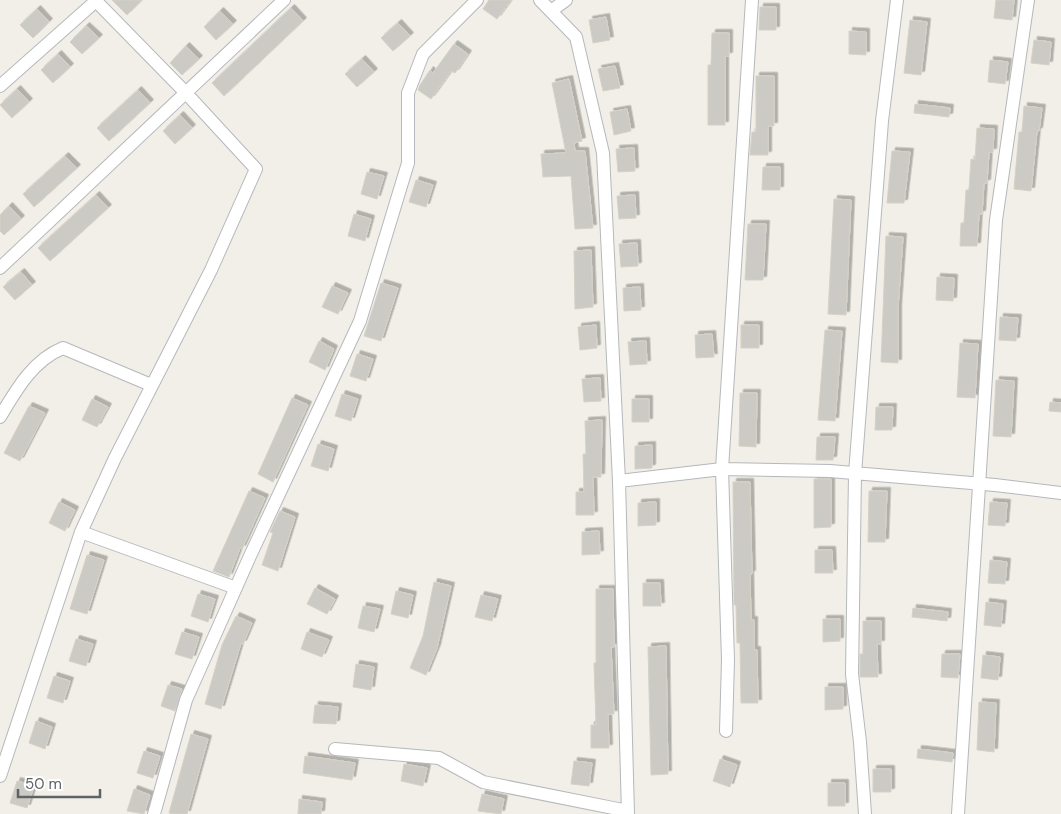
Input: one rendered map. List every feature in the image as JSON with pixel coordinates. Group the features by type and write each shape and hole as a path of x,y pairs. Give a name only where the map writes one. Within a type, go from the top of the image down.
{"street":[{"path":"0,86 96,0 256,169 210,270 151,385 81,532 0,776"},
{"path":"0,268 284,0"},
{"path":"154,814 186,700 360,322 408,163 408,93 423,54 477,0"},
{"path":"335,749 440,758 483,782 628,812 619,481 602,153 576,37 540,0"},
{"path":"551,11 566,0"},
{"path":"726,731 728,660 722,469 752,0"},
{"path":"865,814 860,742 852,674 855,474 882,131 897,0"},
{"path":"958,814 981,484 996,220 1028,0"},
{"path":"0,417 18,386 48,354 63,348 151,385"},
{"path":"619,481 722,469 830,471 1061,493"},
{"path":"81,532 236,588"}],"building":[{"path":"112,0 142,0 127,15"},
{"path":"489,0 511,0 497,19 483,9"},
{"path":"996,0 1014,0 1012,20 994,18"},
{"path":"760,7 776,7 776,30 759,30"},
{"path":"291,8 303,21 224,96 212,83"},
{"path":"37,9 49,22 33,38 20,25"},
{"path":"220,11 233,24 216,40 204,27"},
{"path":"606,17 610,40 593,43 589,20"},
{"path":"910,20 927,22 921,75 904,73"},
{"path":"398,23 410,36 393,51 381,38"},
{"path":"86,26 99,38 82,54 70,42"},
{"path":"849,31 866,32 866,55 849,54"},
{"path":"712,33 729,33 729,56 725,56 725,125 708,125 708,65 711,65"},
{"path":"1034,40 1051,42 1049,65 1031,63"},
{"path":"454,44 468,54 455,73 451,71 431,99 418,90 420,85 430,70 433,73"},
{"path":"186,46 199,59 182,75 170,63"},
{"path":"58,54 70,67 53,83 41,70"},
{"path":"362,59 374,72 357,87 345,74"},
{"path":"990,60 1008,62 1005,84 988,82"},
{"path":"615,66 620,88 603,91 598,69"},
{"path":"756,76 774,76 774,126 768,126 768,155 750,155 752,132 756,132"},
{"path":"569,79 582,141 574,143 575,151 585,151 593,228 575,229 571,176 543,177 541,154 566,153 552,83"},
{"path":"17,89 29,102 12,118 0,105"},
{"path":"138,90 150,103 109,141 97,128"},
{"path":"915,104 950,108 949,117 914,113"},
{"path":"1024,106 1042,108 1039,131 1037,131 1031,191 1014,189 1019,132 1022,132"},
{"path":"627,109 631,131 614,135 610,112"},
{"path":"180,115 192,128 175,144 163,131"},
{"path":"977,128 994,129 993,152 989,152 982,214 979,214 977,246 960,246 961,223 964,223 966,190 969,190 971,159 975,160"},
{"path":"634,148 635,171 618,172 616,149"},
{"path":"892,151 910,152 904,203 887,203"},
{"path":"65,156 77,168 34,207 23,194"},
{"path":"763,167 780,167 780,190 762,190"},
{"path":"367,172 384,176 377,199 361,194"},
{"path":"416,180 433,185 426,207 409,202"},
{"path":"96,195 108,208 50,261 38,248"},
{"path":"635,195 636,218 619,219 617,196"},
{"path":"834,199 851,200 846,315 828,314"},
{"path":"9,206 21,219 4,235 0,231 0,215"},
{"path":"354,214 371,219 365,241 348,236"},
{"path":"748,224 766,224 763,280 745,280"},
{"path":"886,236 903,237 898,308 898,363 881,362"},
{"path":"637,243 638,266 621,267 619,244"},
{"path":"591,250 593,307 575,309 574,251"},
{"path":"21,272 32,285 15,300 3,287"},
{"path":"937,277 954,278 953,301 936,300"},
{"path":"381,283 398,288 381,341 364,336"},
{"path":"332,286 348,293 338,314 322,307"},
{"path":"640,287 641,310 624,311 623,288"},
{"path":"1000,317 1018,318 1016,341 999,340"},
{"path":"596,325 597,348 580,350 578,327"},
{"path":"741,325 759,325 759,348 741,348"},
{"path":"825,330 842,331 835,421 818,420"},
{"path":"712,334 714,357 696,358 695,335"},
{"path":"319,341 334,349 325,370 309,362"},
{"path":"646,341 647,364 630,365 628,342"},
{"path":"960,343 978,344 975,398 957,397"},
{"path":"357,354 373,359 366,381 350,376"},
{"path":"600,378 601,401 584,402 582,379"},
{"path":"996,380 1014,381 1011,437 993,436"},
{"path":"740,393 757,393 756,447 739,446"},
{"path":"342,394 358,399 351,421 335,416"},
{"path":"292,398 308,405 273,482 258,474"},
{"path":"92,399 108,407 97,427 82,420"},
{"path":"632,399 649,399 649,422 632,422"},
{"path":"1050,402 1061,403 1061,412 1049,411"},
{"path":"29,406 45,413 20,461 4,453"},
{"path":"876,407 893,407 892,430 875,430"},
{"path":"602,420 601,477 593,477 594,515 576,515 576,492 584,492 583,454 586,454 585,421"},
{"path":"817,437 835,437 833,460 816,460"},
{"path":"318,444 334,449 328,471 311,466"},
{"path":"652,445 652,468 635,469 635,446"},
{"path":"814,479 831,479 831,527 814,528"},
{"path":"733,482 750,482 751,620 754,620 754,650 757,650 758,703 741,703 740,643 737,643 736,605 734,605"},
{"path":"249,491 265,498 242,549 240,548 229,577 213,571"},
{"path":"869,491 887,491 885,542 868,542"},
{"path":"59,502 75,510 65,531 49,523"},
{"path":"656,502 656,525 638,526 638,503"},
{"path":"990,502 1007,503 1005,526 988,525"},
{"path":"280,511 295,517 278,571 262,565 273,533 270,532"},
{"path":"599,531 600,554 582,555 582,532"},
{"path":"815,550 832,550 833,573 815,573"},
{"path":"87,555 104,560 87,614 70,609"},
{"path":"990,560 1007,562 1005,584 988,583"},
{"path":"434,582 451,586 437,648 426,675 410,668 423,636"},
{"path":"643,583 660,583 661,606 643,606"},
{"path":"315,588 335,599 327,614 307,604"},
{"path":"596,589 613,589 614,647 611,647 614,714 608,714 609,748 591,748 591,725 596,725 594,663 596,663"},
{"path":"396,591 413,595 408,618 391,614"},
{"path":"198,594 215,599 208,622 191,616"},
{"path":"481,595 498,599 492,621 475,617"},
{"path":"986,602 1003,604 1001,627 984,625"},
{"path":"363,606 380,609 374,632 358,628"},
{"path":"913,608 948,612 947,621 912,617"},
{"path":"236,616 252,623 243,644 241,643 221,709 205,704 222,645"},
{"path":"823,619 840,619 840,641 823,642"},
{"path":"863,621 881,621 881,644 877,644 878,677 860,677 860,654 863,654"},
{"path":"182,632 199,637 192,659 175,654"},
{"path":"307,632 329,640 322,657 301,649"},
{"path":"76,639 93,644 86,666 69,661"},
{"path":"666,646 668,774 651,775 648,647"},
{"path":"942,654 960,654 958,678 941,677"},
{"path":"983,655 1000,657 998,680 981,678"},
{"path":"356,664 374,667 371,690 353,687"},
{"path":"54,676 70,681 63,703 47,698"},
{"path":"168,685 182,689 175,711 161,706"},
{"path":"825,687 843,687 843,709 825,710"},
{"path":"979,702 996,703 994,752 977,750"},
{"path":"315,705 338,707 336,724 313,723"},
{"path":"36,721 52,727 45,749 29,743"},
{"path":"191,734 208,739 187,814 169,813"},
{"path":"918,749 953,753 952,762 917,758"},
{"path":"144,751 160,756 153,778 137,773"},
{"path":"305,756 355,763 352,780 303,773"},
{"path":"720,759 737,765 730,787 713,781"},
{"path":"574,761 592,763 589,786 571,784"},
{"path":"404,764 427,768 423,786 401,781"},
{"path":"873,769 891,769 891,792 873,792"},
{"path":"17,781 34,786 27,808 10,803"},
{"path":"828,783 845,783 845,806 828,806"},
{"path":"134,789 150,795 144,814 127,811"},
{"path":"482,794 504,799 501,814 478,811"},
{"path":"299,799 322,802 321,814 298,814"}]}
